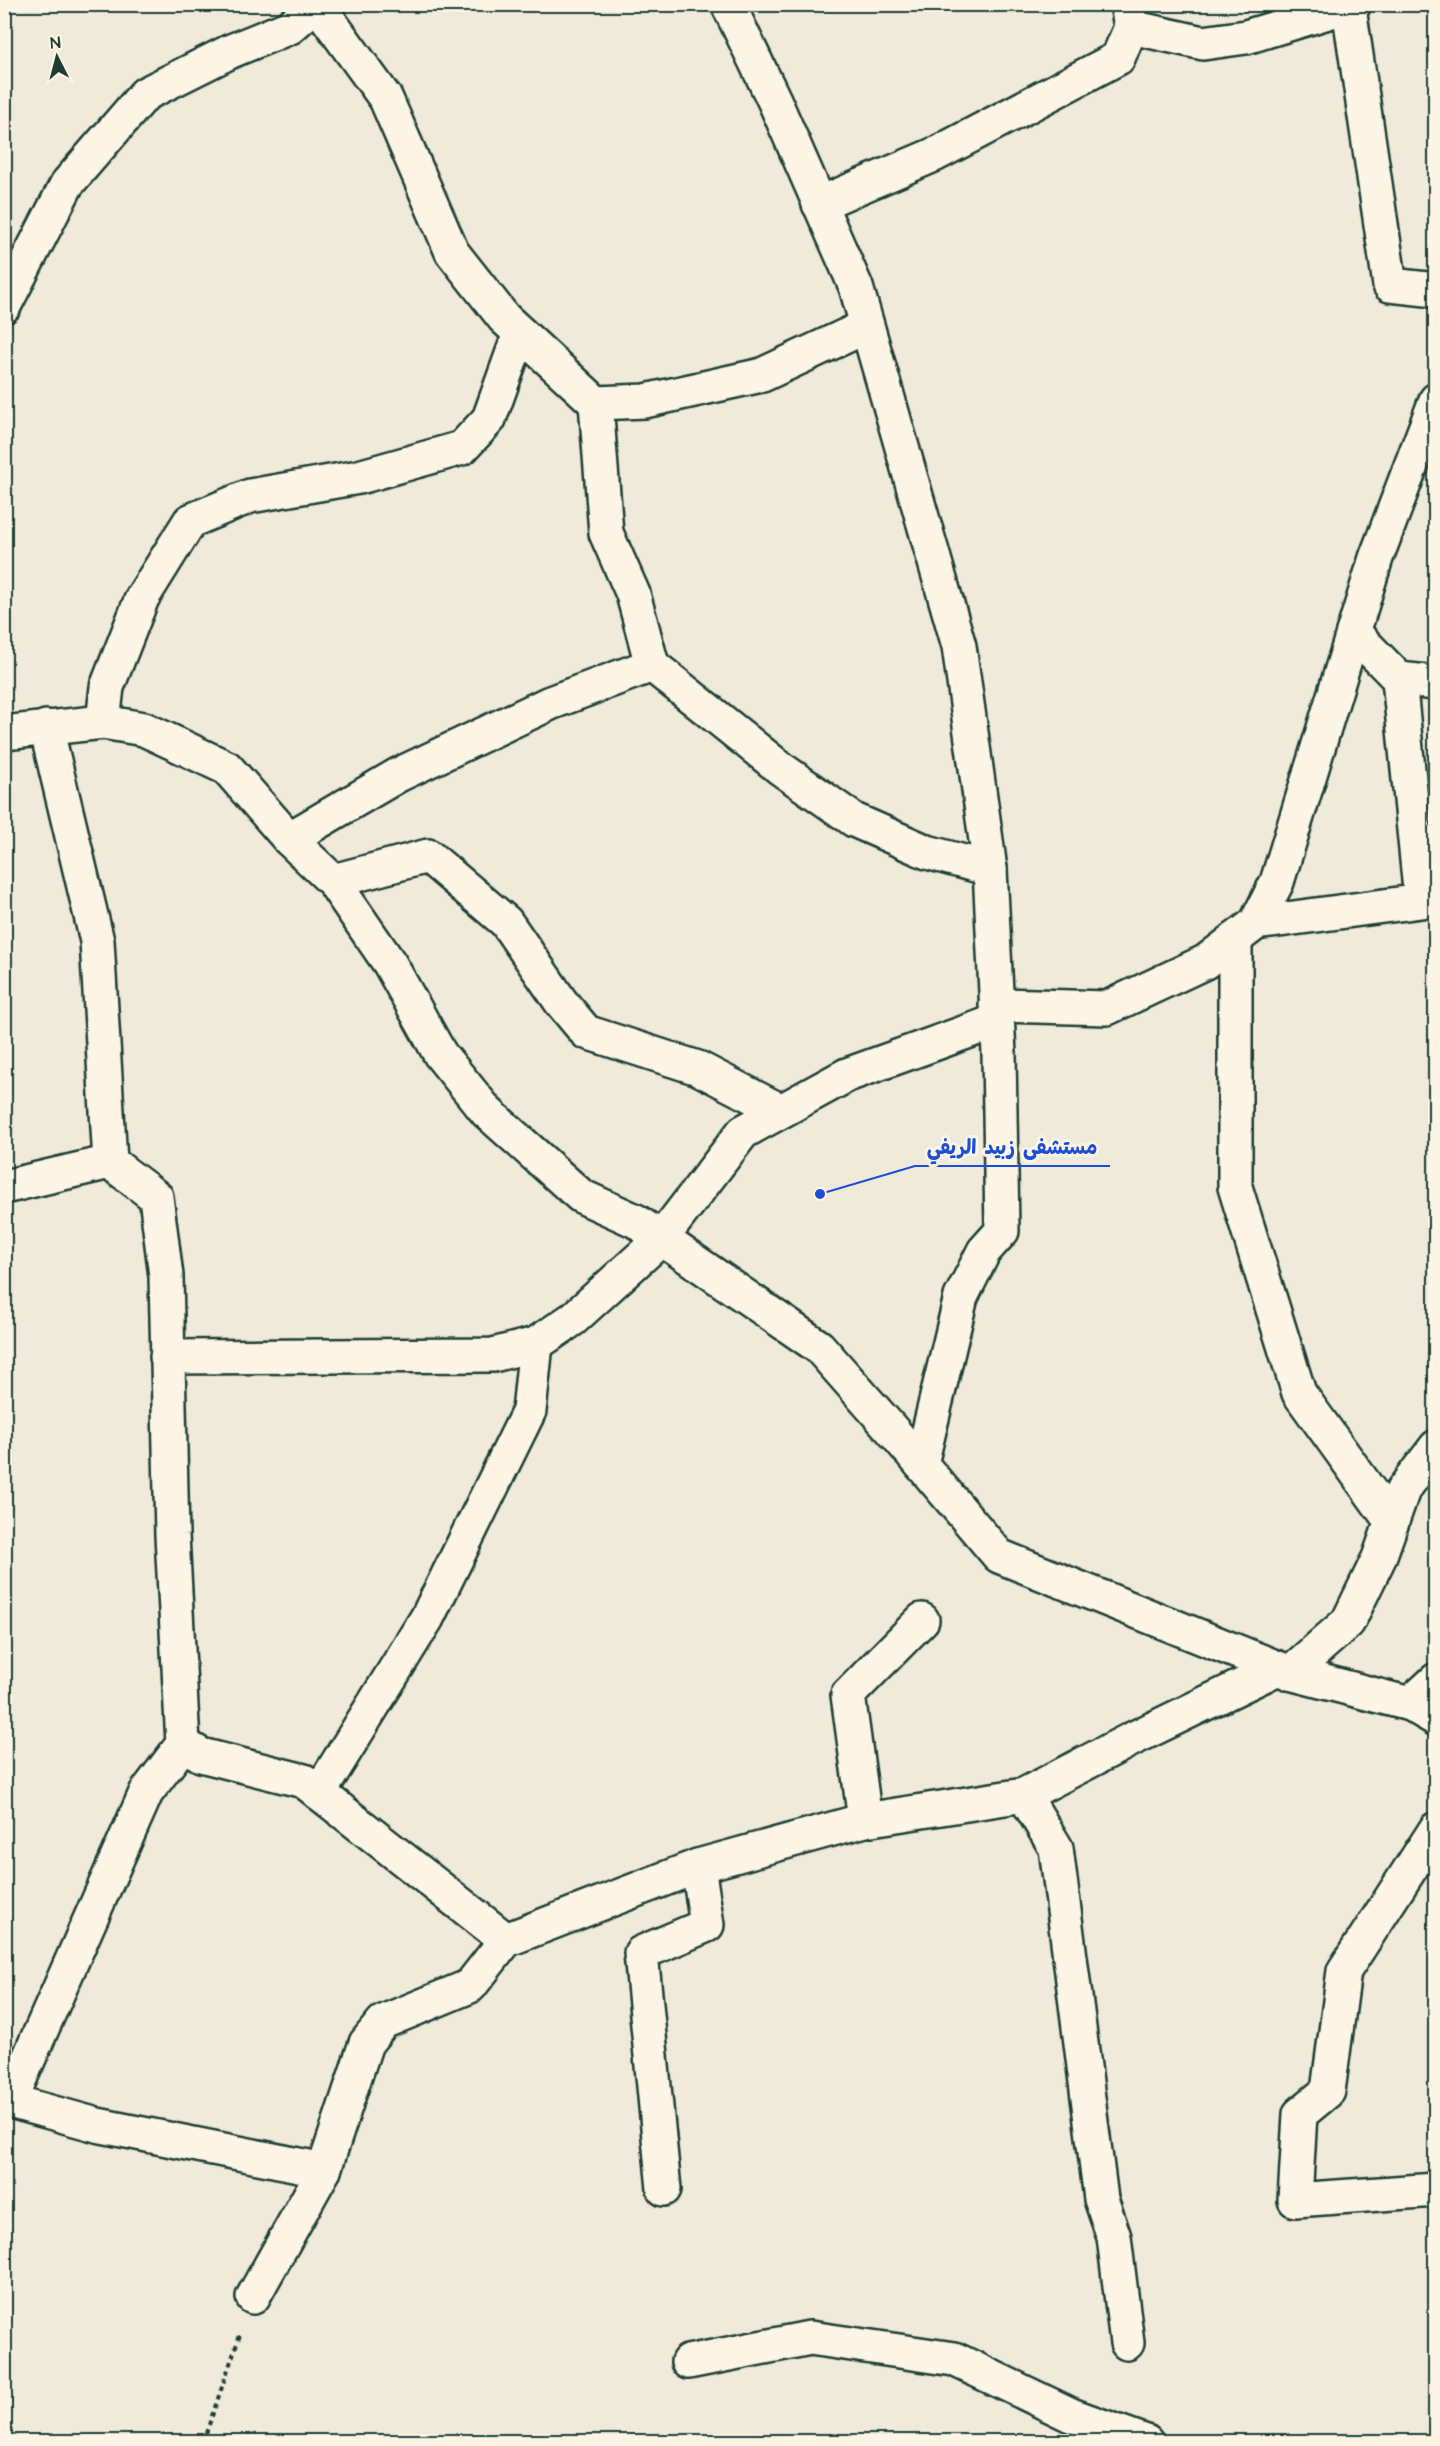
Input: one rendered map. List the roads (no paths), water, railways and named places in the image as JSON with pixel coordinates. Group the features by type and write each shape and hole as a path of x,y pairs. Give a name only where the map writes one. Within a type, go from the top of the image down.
{"street":[{"path":"4,306 67,184 145,94 231,51 290,27 316,4 386,99 452,252 504,318 596,403 606,533 633,594 652,665 780,768 854,819 927,852 990,869"},
{"path":"728,4 775,102 856,287 958,646 990,869 997,1013 1002,1231 984,1251 961,1298 921,1464"},
{"path":"819,204 936,154 1118,58 1129,16 1203,43 1246,37 1352,6 1390,285 1436,290"},
{"path":"596,403 645,402 762,375 867,326"},
{"path":"103,722 107,687 142,597 190,521 250,496 359,477 462,448 489,419 520,333"},
{"path":"167,1357 493,1355 536,1344 573,1319 662,1239 742,1132 847,1075 997,1013 1107,1008 1205,962 1246,931 1277,882 1376,558 1436,400"},
{"path":"1246,931 1428,900 1399,680 1353,632"},
{"path":"289,839 398,775 550,703 652,665"},
{"path":"1399,680 1436,683"},
{"path":"4,733 103,722 144,729 227,768 289,839 333,881 390,964 440,1054 487,1112 581,1196 636,1221 819,1347 999,1557 1284,1671 1423,1712 1436,1680"},
{"path":"46,727 98,941 110,1162 156,1197 166,1276 172,1535 183,1744 146,1793 7,2099 97,2125 324,2170"},
{"path":"333,881 428,856 506,922 561,1002 586,1032 698,1068 781,1111"},
{"path":"1246,931 1235,1187 1299,1393 1392,1522"},
{"path":"4,1187 110,1162"},
{"path":"319,1793 427,1618 529,1411 536,1344"},
{"path":"253,2297 324,2170 366,2043 383,2022 470,1986 506,1940 698,1866 865,1820 1024,1795 1130,1740 1284,1671 1348,1622 1379,1558 1402,1490 1436,1447"},
{"path":"865,1820 848,1695 922,1620"},
{"path":"183,1744 201,1755 304,1781 506,1940"},
{"path":"1024,1795 1056,1848 1101,2199 1114,2237 1127,2343"},
{"path":"1436,1829 1344,1971 1328,2091 1300,2114 1295,2200 1436,2190"},
{"path":"664,2189 641,1953 707,1926 698,1866"},
{"path":"688,2362 810,2338 954,2359 1071,2415 1146,2442"}],"place":[{"name":"مستشفى زبيد الريفي","path":"820,1194"}]}
